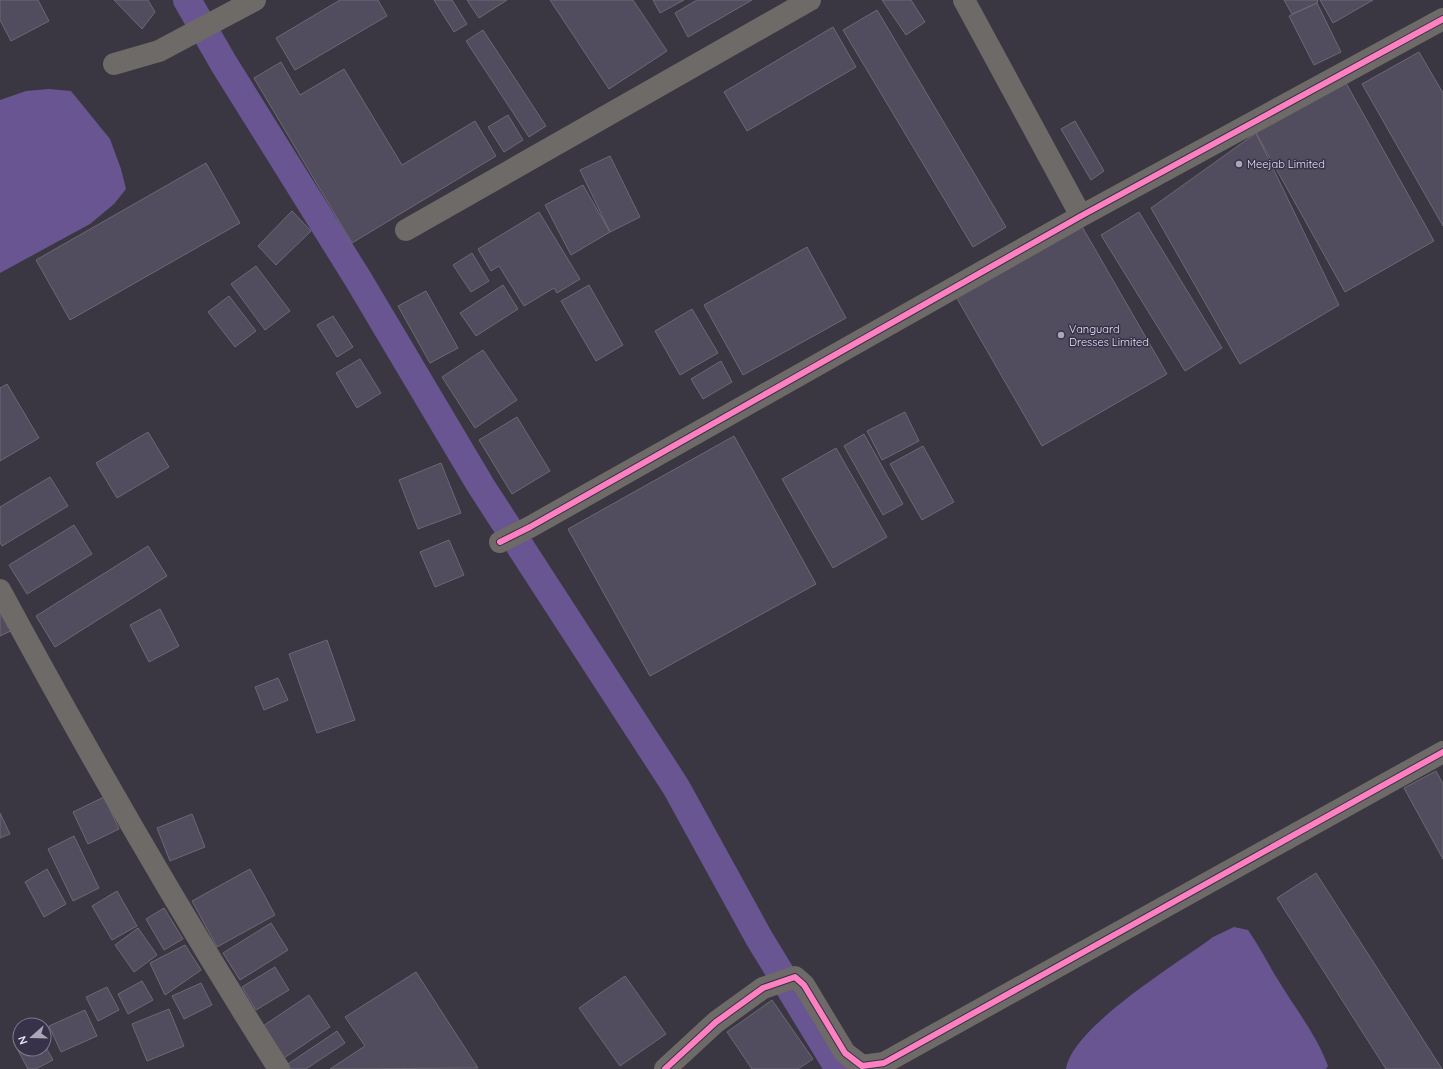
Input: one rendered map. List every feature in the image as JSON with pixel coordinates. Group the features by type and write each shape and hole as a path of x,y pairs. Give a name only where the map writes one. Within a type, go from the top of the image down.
{"street":[{"path":"114,64 159,51 255,0"},
{"path":"406,230 810,0"},
{"path":"964,0 1081,216"},
{"path":"500,542 530,527 1081,216 1443,19"},
{"path":"0,590 50,683 216,970 279,1069"},
{"path":"665,1069 716,1022 763,988 795,977 804,985 845,1053 862,1066 884,1063 1443,752"}],"shaded area":[{"path":"49,89 71,91 110,139 121,169 126,189 114,204 90,224 0,273 0,100 26,91"},
{"path":"1234,927 1248,930 1252,936 1318,1044 1328,1066 1326,1069 1066,1069 1073,1052 1087,1034 1106,1015 1153,979 1213,937"}],"building":[{"path":"0,0 38,0 49,21 11,41 0,20"},
{"path":"114,0 148,0 155,12 142,29"},
{"path":"340,0 378,0 387,16 295,70 276,38"},
{"path":"434,0 452,0 467,24 454,32"},
{"path":"467,0 507,0 479,18"},
{"path":"550,0 633,0 667,51 609,89"},
{"path":"653,0 684,0 660,13"},
{"path":"697,0 752,0 688,37 675,13"},
{"path":"882,0 911,0 925,22 906,35"},
{"path":"1284,0 1318,0 1317,3 1292,14"},
{"path":"1320,0 1373,0 1333,23"},
{"path":"1317,3 1341,52 1314,65 1289,16"},
{"path":"877,10 1006,227 973,247 843,30"},
{"path":"833,27 856,67 747,131 724,92"},
{"path":"483,30 546,126 529,137 466,41"},
{"path":"1419,52 1443,93 1443,226 1362,84"},
{"path":"281,62 300,95 344,69 402,165 475,121 496,156 352,243 254,78"},
{"path":"1346,83 1434,241 1345,292 1256,133"},
{"path":"508,115 523,140 504,152 488,127"},
{"path":"1075,121 1104,171 1091,180 1061,129"},
{"path":"1256,133 1339,305 1240,364 1151,208"},
{"path":"610,156 640,217 610,232 580,170"},
{"path":"206,163 240,223 70,320 36,260"},
{"path":"583,185 610,232 571,255 545,205"},
{"path":"292,211 311,231 276,265 258,246"},
{"path":"539,212 580,279 557,293 554,288 524,306 499,266 491,271 478,249"},
{"path":"1139,212 1222,348 1185,371 1101,235"},
{"name":"Vanguard Dresses Limited","path":"1080,223 1167,374 1042,446 955,295"},
{"path":"807,247 846,318 743,375 704,305"},
{"path":"472,253 489,281 471,292 453,265"},
{"path":"256,266 290,311 265,330 231,284"},
{"path":"503,285 518,309 476,336 460,313"},
{"path":"589,285 623,345 596,361 561,301"},
{"path":"426,291 458,348 430,363 398,306"},
{"path":"229,296 256,331 235,347 208,312"},
{"path":"692,309 718,353 680,375 655,331"},
{"path":"333,316 353,347 337,357 317,325"},
{"path":"483,350 517,400 475,428 442,377"},
{"path":"360,359 381,393 357,408 336,373"},
{"path":"721,361 732,382 703,399 691,379"},
{"path":"7,384 39,438 0,461 0,388"},
{"path":"905,412 919,441 882,460 867,431"},
{"path":"517,417 550,471 512,494 479,440"},
{"path":"148,432 169,467 117,498 96,463"},
{"path":"864,434 903,504 883,515 844,446"},
{"path":"734,436 816,584 650,676 568,529"},
{"path":"923,446 954,502 922,520 890,464"},
{"path":"836,448 887,537 833,568 782,479"},
{"path":"441,463 461,513 418,529 399,480"},
{"path":"50,477 68,506 2,546 0,542 0,507"},
{"path":"74,525 92,554 27,594 9,565"},
{"path":"449,540 464,575 435,587 420,552"},
{"path":"148,546 167,576 55,647 36,616"},
{"path":"0,597 15,629 0,636"},
{"path":"160,609 179,646 149,662 130,625"},
{"path":"327,640 355,720 317,733 289,654"},
{"path":"278,678 288,700 264,710 255,687"},
{"path":"1436,771 1443,784 1443,859 1404,788"},
{"path":"104,797 119,829 88,844 73,812"},
{"path":"0,813 10,834 0,838"},
{"path":"192,814 205,847 170,861 157,828"},
{"path":"74,836 99,888 73,901 48,849"},
{"path":"47,869 66,904 44,917 25,882"},
{"path":"250,869 275,915 217,947 192,901"},
{"path":"1316,873 1442,1069 1386,1069 1277,898"},
{"path":"117,891 137,926 112,940 92,906"},
{"path":"164,908 183,939 164,950 146,919"},
{"path":"271,923 288,950 240,980 223,953"},
{"path":"138,928 157,955 134,972 115,945"},
{"path":"185,945 201,970 165,995 150,963"},
{"path":"275,967 289,990 256,1010 242,987"},
{"path":"416,972 478,1068 330,1069 365,1046 345,1017"},
{"path":"625,976 666,1034 620,1066 579,1008"},
{"path":"142,981 153,1000 128,1014 118,994"},
{"path":"201,983 212,1005 184,1019 172,996"},
{"path":"107,987 119,1010 98,1021 86,997"},
{"path":"309,995 330,1027 281,1060 260,1028"},
{"path":"772,1000 813,1059 798,1069 752,1069 727,1032"},
{"path":"169,1009 184,1046 147,1061 132,1024"},
{"path":"85,1010 97,1036 61,1052 52,1032 52,1025"},
{"path":"337,1031 345,1043 306,1069 291,1069 288,1064"},
{"path":"22,1057 51,1057 53,1060 36,1069 28,1069"}],"waterway":[{"path":"187,0 224,64 358,279 481,486 676,787 759,938 839,1069"}],"cycle path":[{"path":"500,542 530,527 1081,216 1443,19"},
{"path":"665,1069 716,1022 763,988 795,977 804,985 845,1053 862,1066 884,1063 1443,752"}],"place":[{"name":"Meejab Limited","path":"1239,164"},
{"name":"Vanguard Dresses Limited","path":"1061,335"}]}
